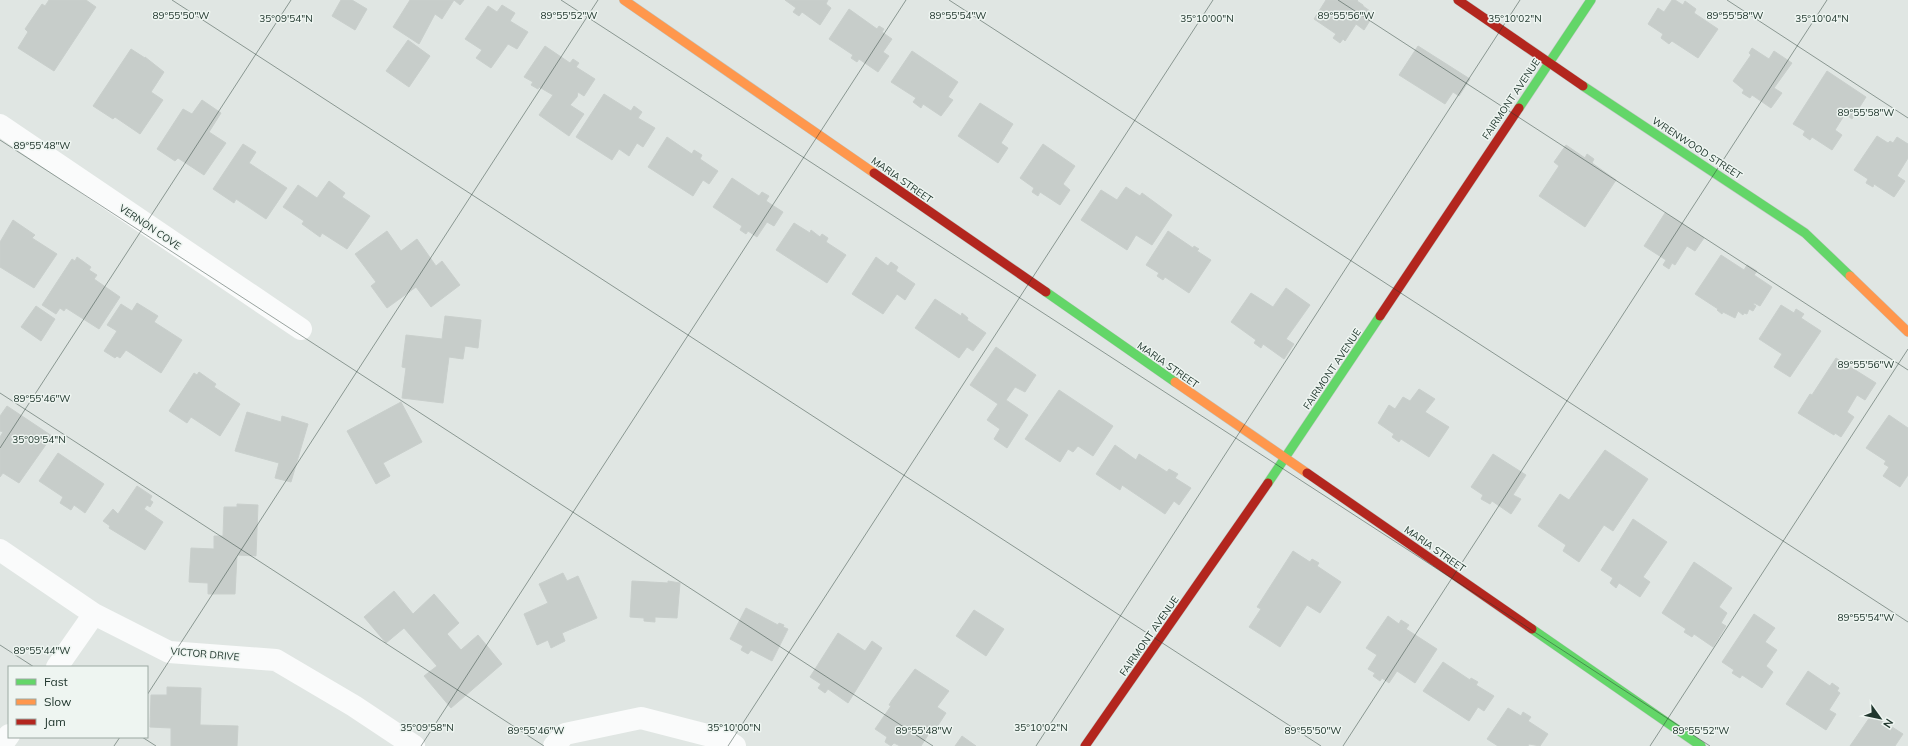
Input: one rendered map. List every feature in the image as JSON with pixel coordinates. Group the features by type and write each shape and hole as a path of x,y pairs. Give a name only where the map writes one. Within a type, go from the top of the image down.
{"street":[{"name":"MARIA STREET","path":"624,0 1701,746"},
{"name":"WRENWOOD STREET","path":"1458,0 1548,63 1805,233 1908,332"},
{"name":"FAIRMONT AVENUE","path":"1085,746 1285,459 1591,0"},
{"name":"VERNON COVE","path":"0,125 301,329"},
{"name":"VICTOR DRIVE","path":"0,550 94,614 169,652 276,660 354,706 414,746"},
{"path":"57,666 94,614"},
{"path":"554,746 565,734 641,718 726,740 735,746"},
{"path":"1,746 8,736"}],"building":[{"path":"49,0 86,0 96,7 54,71 18,48 28,32 25,29 42,4 45,6"},
{"path":"341,0 352,0 367,9 355,30 332,16"},
{"path":"410,0 454,0 442,19 435,14 419,44 393,27"},
{"path":"454,0 464,0 460,5"},
{"path":"785,0 828,0 826,4 831,8 820,25 802,12 799,16 793,12 796,8"},
{"path":"1326,0 1358,0 1357,1 1374,14 1364,30 1356,24 1345,41 1343,39 1340,43 1333,38 1336,34 1314,19"},
{"path":"1672,0 1675,0 1683,5 1685,1 1696,9 1694,13 1718,29 1698,58 1672,41 1669,44 1661,38 1663,34 1648,24 1658,8 1664,12"},
{"path":"502,5 515,13 510,21 528,32 517,49 508,44 491,68 476,58 482,50 465,39 488,6 497,12"},
{"path":"849,9 877,29 879,26 884,29 882,32 892,39 883,52 889,56 878,72 859,59 857,62 851,58 853,55 829,39"},
{"path":"408,40 430,56 409,87 386,71"},
{"path":"545,46 570,63 573,59 579,63 576,67 595,79 584,96 578,92 577,97 570,105 584,114 569,136 539,115 553,95 539,87 538,89 531,85 533,82 524,77"},
{"path":"1418,46 1470,79 1459,96 1453,92 1445,104 1399,75"},
{"path":"1752,48 1769,59 1774,51 1792,63 1774,88 1782,93 1771,108 1752,95 1750,98 1742,93 1744,90 1733,81 1751,55 1749,53"},
{"path":"131,49 145,57 164,72 151,92 163,100 140,134 115,117 113,119 93,106"},
{"path":"912,51 958,82 948,97 953,100 941,116 923,104 921,108 913,102 916,98 891,82"},
{"path":"1827,71 1866,97 1852,119 1845,114 1835,130 1842,135 1832,150 1812,137 1810,140 1803,135 1805,131 1793,124"},
{"path":"604,94 631,111 634,106 642,112 638,118 655,128 643,147 637,143 629,156 619,149 612,160 576,137"},
{"path":"202,100 221,113 209,132 226,143 204,175 178,158 175,161 157,149 183,109 192,114"},
{"path":"980,103 1013,124 1001,143 1008,148 998,163 958,136"},
{"path":"1877,136 1888,143 1890,141 1893,143 1897,137 1908,144 1908,158 1897,176 1905,181 1894,197 1874,184 1873,187 1866,183 1868,179 1854,170"},
{"path":"667,137 692,154 694,150 702,155 700,159 718,171 709,184 703,180 693,196 648,167"},
{"path":"243,144 256,152 249,163 287,188 266,219 236,199 234,203 213,189"},
{"path":"1043,144 1075,166 1063,184 1070,190 1060,205 1040,192 1038,196 1032,192 1034,188 1020,178"},
{"path":"1566,145 1585,158 1587,154 1594,159 1592,163 1616,180 1585,227 1539,196 1559,166 1554,162"},
{"path":"732,178 759,196 762,192 769,196 766,201 783,212 774,226 767,222 757,237 748,231 746,234 740,230 742,226 713,207"},
{"path":"329,181 345,193 342,197 370,216 347,249 322,233 320,237 302,224 304,221 283,207 298,185 317,198"},
{"path":"1126,187 1140,196 1142,193 1172,215 1152,245 1136,235 1127,250 1081,220 1101,190 1117,200"},
{"path":"1665,213 1704,238 1695,251 1687,246 1675,265 1672,263 1669,269 1663,265 1666,260 1644,246"},
{"path":"13,220 35,235 32,238 57,254 34,288 0,267 0,242"},
{"path":"794,223 810,233 811,230 820,237 822,234 828,238 826,242 846,255 827,283 776,250"},
{"path":"387,231 401,251 417,239 436,266 442,261 460,285 431,307 416,287 387,308 371,286 376,282 355,254"},
{"path":"1168,231 1193,248 1194,246 1199,249 1197,251 1211,260 1189,293 1165,277 1163,280 1157,276 1159,273 1146,265"},
{"path":"1721,255 1744,270 1747,265 1757,271 1754,275 1772,287 1760,306 1754,303 1753,304 1756,306 1753,311 1749,309 1747,314 1744,313 1743,315 1738,311 1735,318 1723,312 1722,314 1717,310 1718,309 1695,294"},
{"path":"77,257 91,267 89,270 97,275 94,279 120,297 99,329 66,308 64,311 60,308 56,314 42,305 72,259 75,261"},
{"path":"876,257 888,266 891,262 898,267 896,271 915,284 905,300 897,294 883,314 852,294"},
{"path":"1286,288 1310,305 1286,339 1294,344 1284,359 1263,344 1261,348 1254,343 1256,340 1231,322 1251,293 1273,307"},
{"path":"935,299 961,316 962,313 968,318 967,320 986,333 973,351 967,347 959,358 915,328"},
{"path":"137,303 158,316 154,322 182,340 161,373 126,350 120,358 117,356 115,358 104,351 117,331 107,325 121,304 132,311"},
{"path":"1781,305 1794,313 1796,309 1804,314 1801,318 1821,331 1790,377 1774,367 1782,354 1759,339"},
{"path":"36,306 55,319 41,341 21,327"},
{"path":"445,316 481,320 478,348 465,346 463,359 449,357 443,403 402,398 406,368 402,367 406,335 442,339"},
{"path":"996,347 1036,375 1025,392 1015,387 1006,400 1028,415 1007,448 994,439 1000,429 987,420 998,404 970,385"},
{"path":"1836,358 1876,383 1865,400 1857,395 1847,412 1854,417 1841,437 1835,433 1834,435 1798,413 1810,394 1812,395"},
{"path":"199,372 216,384 214,387 240,404 220,436 191,417 187,423 169,411 194,373 197,375"},
{"path":"1419,389 1435,399 1425,412 1449,427 1429,457 1401,439 1399,442 1392,437 1394,434 1378,423 1389,405 1395,409 1403,397 1410,401"},
{"path":"1059,390 1113,426 1093,456 1078,446 1073,452 1068,449 1060,462 1025,439"},
{"path":"401,402 422,442 383,463 390,476 376,484 347,431"},
{"path":"7,406 52,436 19,483 3,473 0,477 0,437 3,432 0,431 0,416"},
{"path":"247,412 281,422 282,416 308,424 291,482 275,478 279,463 235,451"},
{"path":"1889,415 1908,428 1908,475 1900,487 1883,476 1889,467 1884,464 1886,461 1866,448"},
{"path":"1115,445 1136,460 1139,454 1167,472 1169,469 1178,474 1175,478 1191,488 1179,505 1174,501 1165,514 1122,485 1120,490 1096,474"},
{"path":"1605,450 1648,479 1613,531 1604,525 1579,562 1563,551 1566,545 1538,526 1560,494 1569,500"},
{"path":"58,453 104,484 85,513 74,505 71,510 60,503 63,497 39,481"},
{"path":"1493,454 1526,475 1513,495 1521,499 1511,514 1492,501 1490,504 1481,499 1483,495 1471,487"},
{"path":"137,486 152,496 150,500 153,502 150,507 147,505 144,509 163,522 145,550 109,528 110,526 103,521 113,509 118,514"},
{"path":"237,504 258,505 256,556 237,555 235,594 208,594 208,583 189,582 191,548 214,549 214,536 223,536 224,507 237,507"},
{"path":"1633,519 1667,542 1643,577 1650,582 1640,597 1619,583 1616,588 1610,583 1613,578 1601,570"},
{"path":"1293,551 1310,562 1312,559 1319,563 1317,566 1341,582 1320,613 1307,605 1280,647 1249,627 1261,609 1257,607"},
{"path":"1694,562 1732,588 1719,607 1727,613 1721,623 1726,626 1713,647 1694,634 1692,637 1684,632 1686,629 1662,613"},
{"path":"563,573 567,581 578,576 597,618 562,633 565,641 551,648 548,640 537,645 524,614 548,603 539,584"},
{"path":"632,581 668,583 668,581 680,583 677,618 655,617 655,622 644,621 644,618 630,617"},
{"path":"394,591 413,614 434,594 459,623 447,634 461,650 478,635 502,664 451,708 424,676 437,666 404,628 386,643 364,617"},
{"path":"746,608 778,625 779,623 784,625 783,627 788,629 772,661 751,650 748,654 741,650 743,646 730,639"},
{"path":"974,610 1004,629 986,656 956,636"},
{"path":"1754,614 1775,628 1765,642 1777,650 1766,666 1773,672 1762,688 1742,675 1740,678 1732,673 1734,670 1722,662"},
{"path":"1388,616 1399,624 1401,620 1409,625 1406,629 1437,649 1415,683 1397,671 1389,683 1382,678 1380,681 1373,676 1375,673 1368,669 1377,655 1366,648"},
{"path":"838,633 865,651 872,641 882,648 848,703 828,689 825,693 818,688 821,684 810,677"},
{"path":"1443,662 1470,680 1471,678 1478,682 1476,685 1494,696 1484,711 1478,707 1469,721 1423,691"},
{"path":"915,669 949,691 937,707 946,713 935,730 932,729 921,746 900,746 894,743 891,746 885,742 887,737 875,729 891,706 889,705 892,700"},
{"path":"1808,671 1830,686 1832,683 1839,688 1837,691 1840,693 1829,710 1836,714 1826,730 1786,704"},
{"path":"167,687 201,688 200,725 238,726 237,746 171,746 171,728 150,727 151,695 167,695"},
{"path":"1508,708 1521,716 1523,712 1531,717 1528,721 1548,734 1540,746 1529,744 1528,746 1498,746 1487,739"},
{"path":"1872,714 1903,734 1895,746 1850,746"},
{"path":"962,736 976,746 955,746"}],"traffic: fast":[{"path":"1519,108 1591,0"},
{"path":"1583,86 1805,233 1850,276"},
{"path":"1046,292 1175,382"},
{"path":"1268,483 1380,316"},
{"path":"1532,629 1701,746"}],"traffic: slow":[{"path":"624,0 874,173"},
{"path":"1850,276 1908,332"},
{"path":"1175,382 1307,473"}],"traffic: jam":[{"path":"1458,0 1583,86"},
{"path":"1380,316 1519,108"},
{"path":"874,173 1046,292"},
{"path":"1307,473 1532,629"},
{"path":"1085,746 1268,483"}]}
